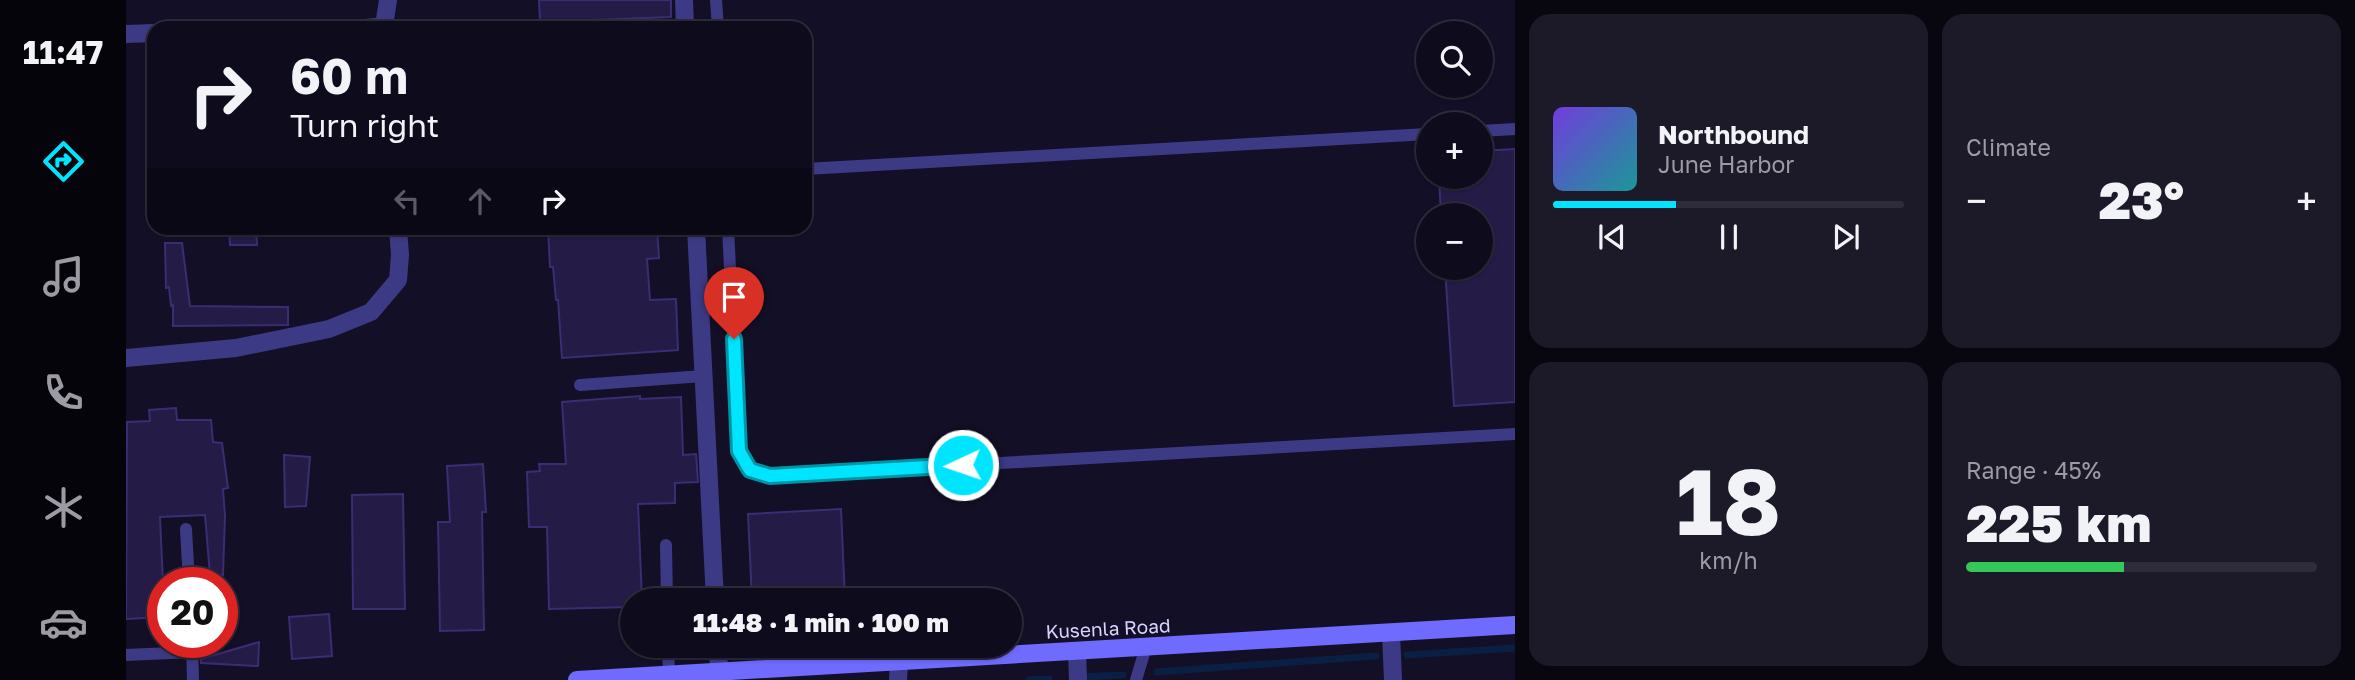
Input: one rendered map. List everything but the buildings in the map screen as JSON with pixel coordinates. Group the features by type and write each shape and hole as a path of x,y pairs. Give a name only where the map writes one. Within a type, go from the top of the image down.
{"main road":[{"name":"Kusenla Road","path":"577,680 719,672 899,671 1077,651 1515,625"}],"street":[{"path":"385,21 388,0"},
{"path":"684,0 685,21"},
{"path":"126,34 147,33"},
{"path":"126,358 236,348 328,329 371,312 398,280 399,235"},
{"path":"696,235 714,588"},
{"path":"1391,633 1393,680"},
{"path":"1077,651 1078,680"},
{"path":"718,658 719,672"}],"lane":[{"path":"716,0 718,21"},
{"path":"1493,130 1515,129"},
{"path":"812,169 1416,135"},
{"path":"728,235 739,451 750,470 770,476 1515,434"},
{"path":"580,385 703,376"},
{"path":"186,529 188,567"},
{"path":"666,545 667,588"},
{"path":"1136,680 1146,647"},
{"path":"126,655 147,652"},
{"path":"193,658 194,680"},
{"path":"668,658 669,675"}],"waterway":[{"path":"1407,655 1515,648"},
{"path":"1157,672 1376,656"},
{"path":"1082,677 1123,675"},
{"path":"1029,680 1049,679"}],"route":[{"path":"734,339 739,451 750,470 770,476 963,465"}]}
